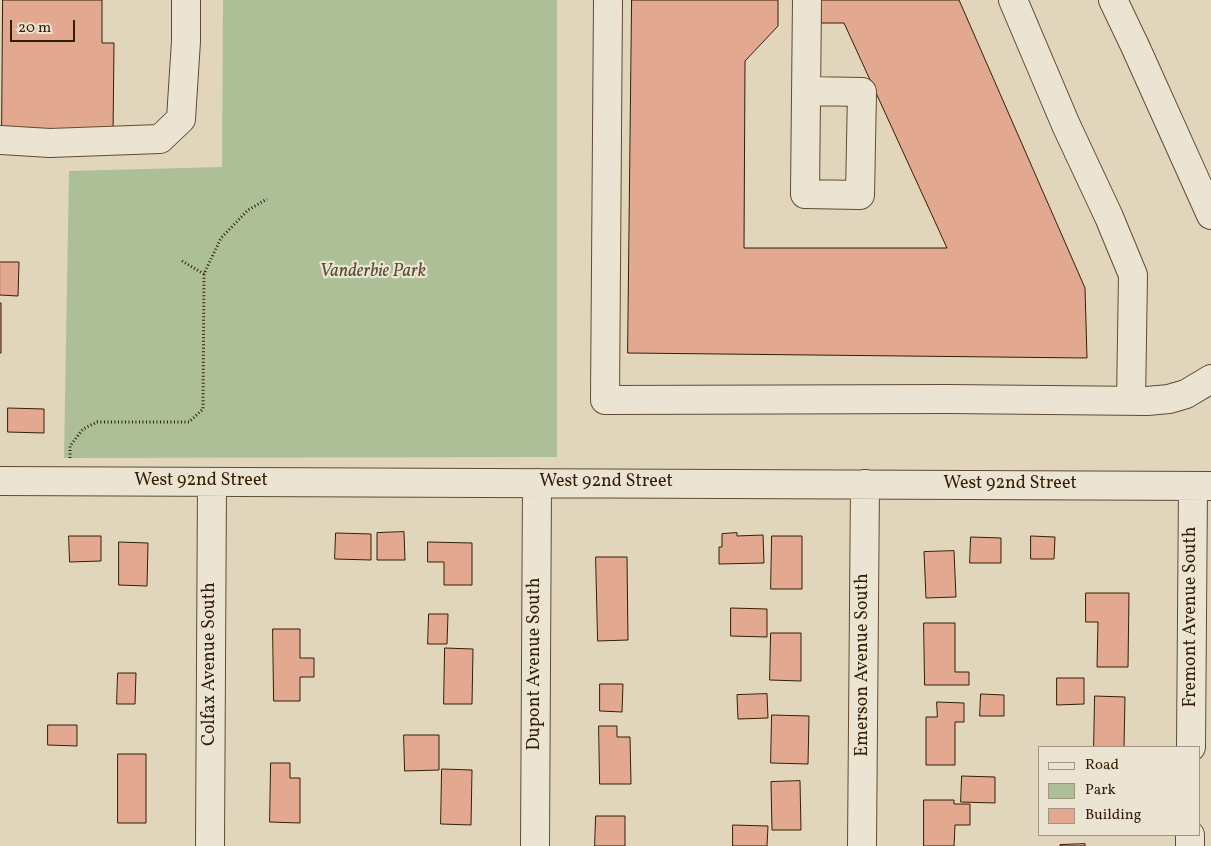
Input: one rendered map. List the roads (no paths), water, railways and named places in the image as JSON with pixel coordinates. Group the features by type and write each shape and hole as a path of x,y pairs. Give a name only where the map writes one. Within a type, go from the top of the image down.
{"street":[{"path":"0,140 50,143 160,139 181,119 186,41 186,0"},
{"path":"608,0 605,400 948,399 1131,401 1169,399 1186,394 1207,381 1211,356"},
{"path":"806,91 807,0"},
{"path":"1013,0 1133,275 1131,401"},
{"path":"1113,0 1211,215"},
{"name":"West 92nd Street","path":"0,481 1202,486"},
{"name":"Colfax Avenue South","path":"210,846 212,482"},
{"name":"Dupont Avenue South","path":"535,846 537,483"},
{"name":"Emerson Avenue South","path":"862,846 865,484"},
{"name":"Fremont Avenue South","path":"1191,746 1202,486"}],"park label":[{"name":"Vanderbie Park","path":"373,273"}]}
